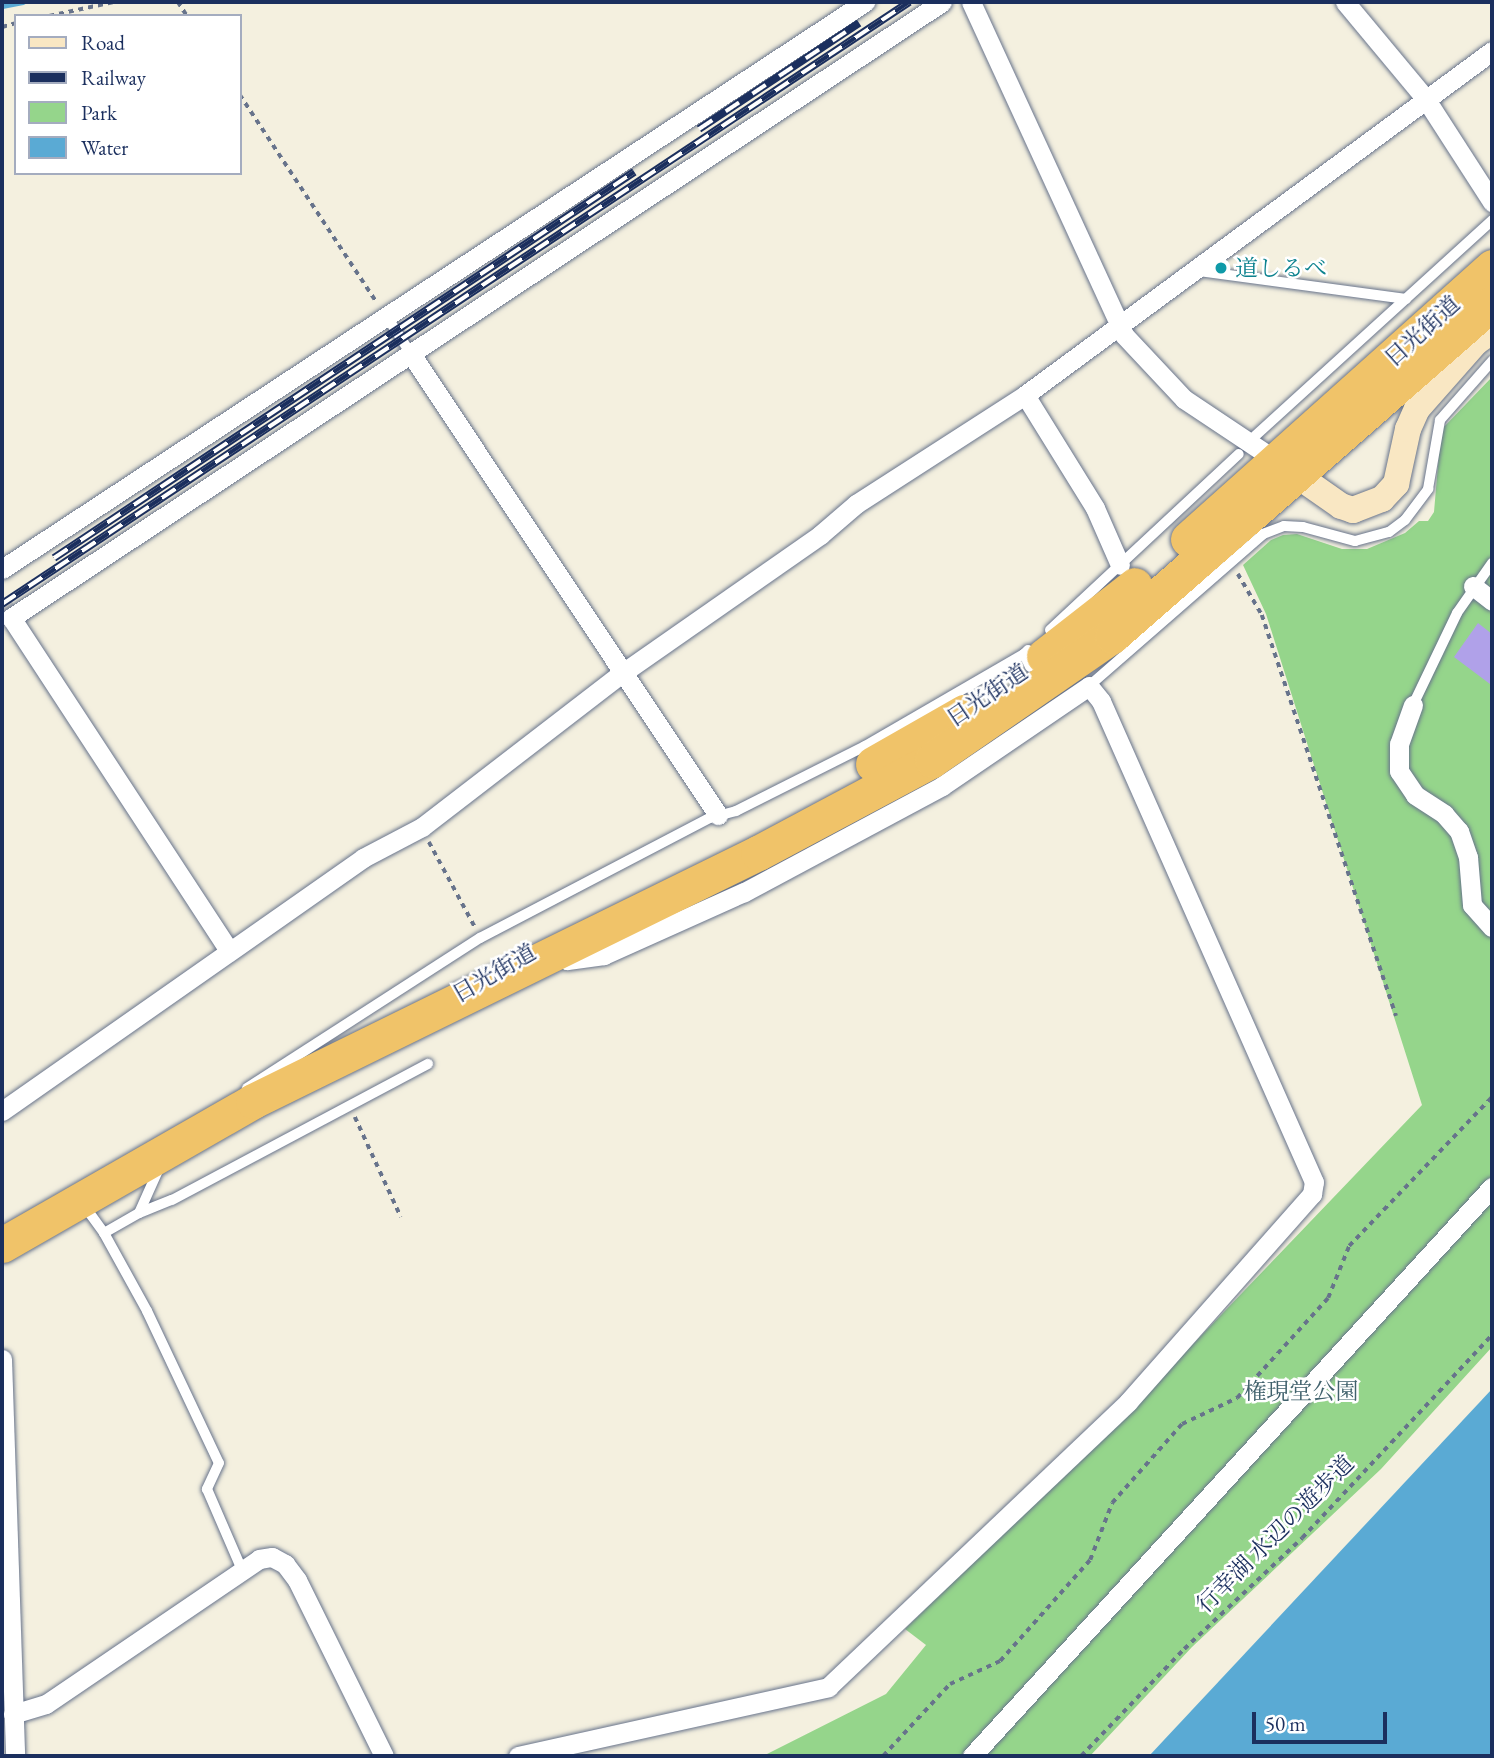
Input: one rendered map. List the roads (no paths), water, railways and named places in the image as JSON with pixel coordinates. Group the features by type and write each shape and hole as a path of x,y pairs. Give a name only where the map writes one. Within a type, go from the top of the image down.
{"highway":[{"name":"日光街道","path":"2,1245 169,1146 552,947 913,742 1027,660 1112,605 1492,267"},
{"name":"日光街道","path":"552,947 758,853 968,737 1112,636 1277,458 1492,303"}],"street":[{"path":"2,569 865,2"},
{"path":"228,950 11,618 942,2"},
{"path":"971,2 1118,324 1151,368 1184,399 1353,510 1382,499 1396,484 1408,429 1417,409 1476,342 1492,331"},
{"path":"1345,2 1425,98 1492,202"},
{"path":"2,1111 228,950 363,858 422,827 621,674 820,535 856,504 1025,395 1118,324 1199,271 1425,98 1492,51"},
{"path":"411,354 621,674 718,815"},
{"path":"1025,395 1095,508 1120,565"},
{"path":"1473,586 1492,601"},
{"path":"518,1756 828,1687 1128,1402 1312,1194 1314,1182 1101,701 1089,686 942,786 744,892 604,956 578,961 552,947"},
{"path":"1413,705 1399,744 1399,771 1415,795 1444,814 1459,831 1468,857 1472,905 1492,927"},
{"path":"972,1756 1492,1187"},
{"path":"2,1359 15,1756"},
{"path":"13,1714 46,1704 242,1570 259,1559 272,1557 285,1564 297,1580 384,1756"}],"lane":[{"path":"1277,458 1406,299 1492,220"},
{"path":"1199,271 1406,299"},
{"path":"387,317 411,354"},
{"path":"1089,686 1229,562 1273,529 1303,527 1355,541 1389,532 1405,520 1427,489 1440,420 1492,361"},
{"path":"253,1101 247,1089 259,1077 480,938 718,815 736,811 865,746 1027,660 1120,565 1239,454"},
{"path":"1413,705 1473,586 1492,563"},
{"path":"104,1233 428,1064"},
{"path":"139,1213 169,1146"},
{"path":"79,1198 104,1233 219,1463 207,1489 242,1570"}],"water":[{"path":"1492,1389 1492,1756 1149,1756"}],"waterway":[{"path":"2,6 23,2"}],"tunnel":[{"path":"2,603 11,618"}],"railway":[{"path":"2,604 909,2"},
{"path":"699,129 859,23"},
{"path":"54,558 634,172"}],"place":[{"name":"道しるべ","path":"1221,268"}],"park label":[{"name":"権現堂公園","path":"1301,1391"}]}
